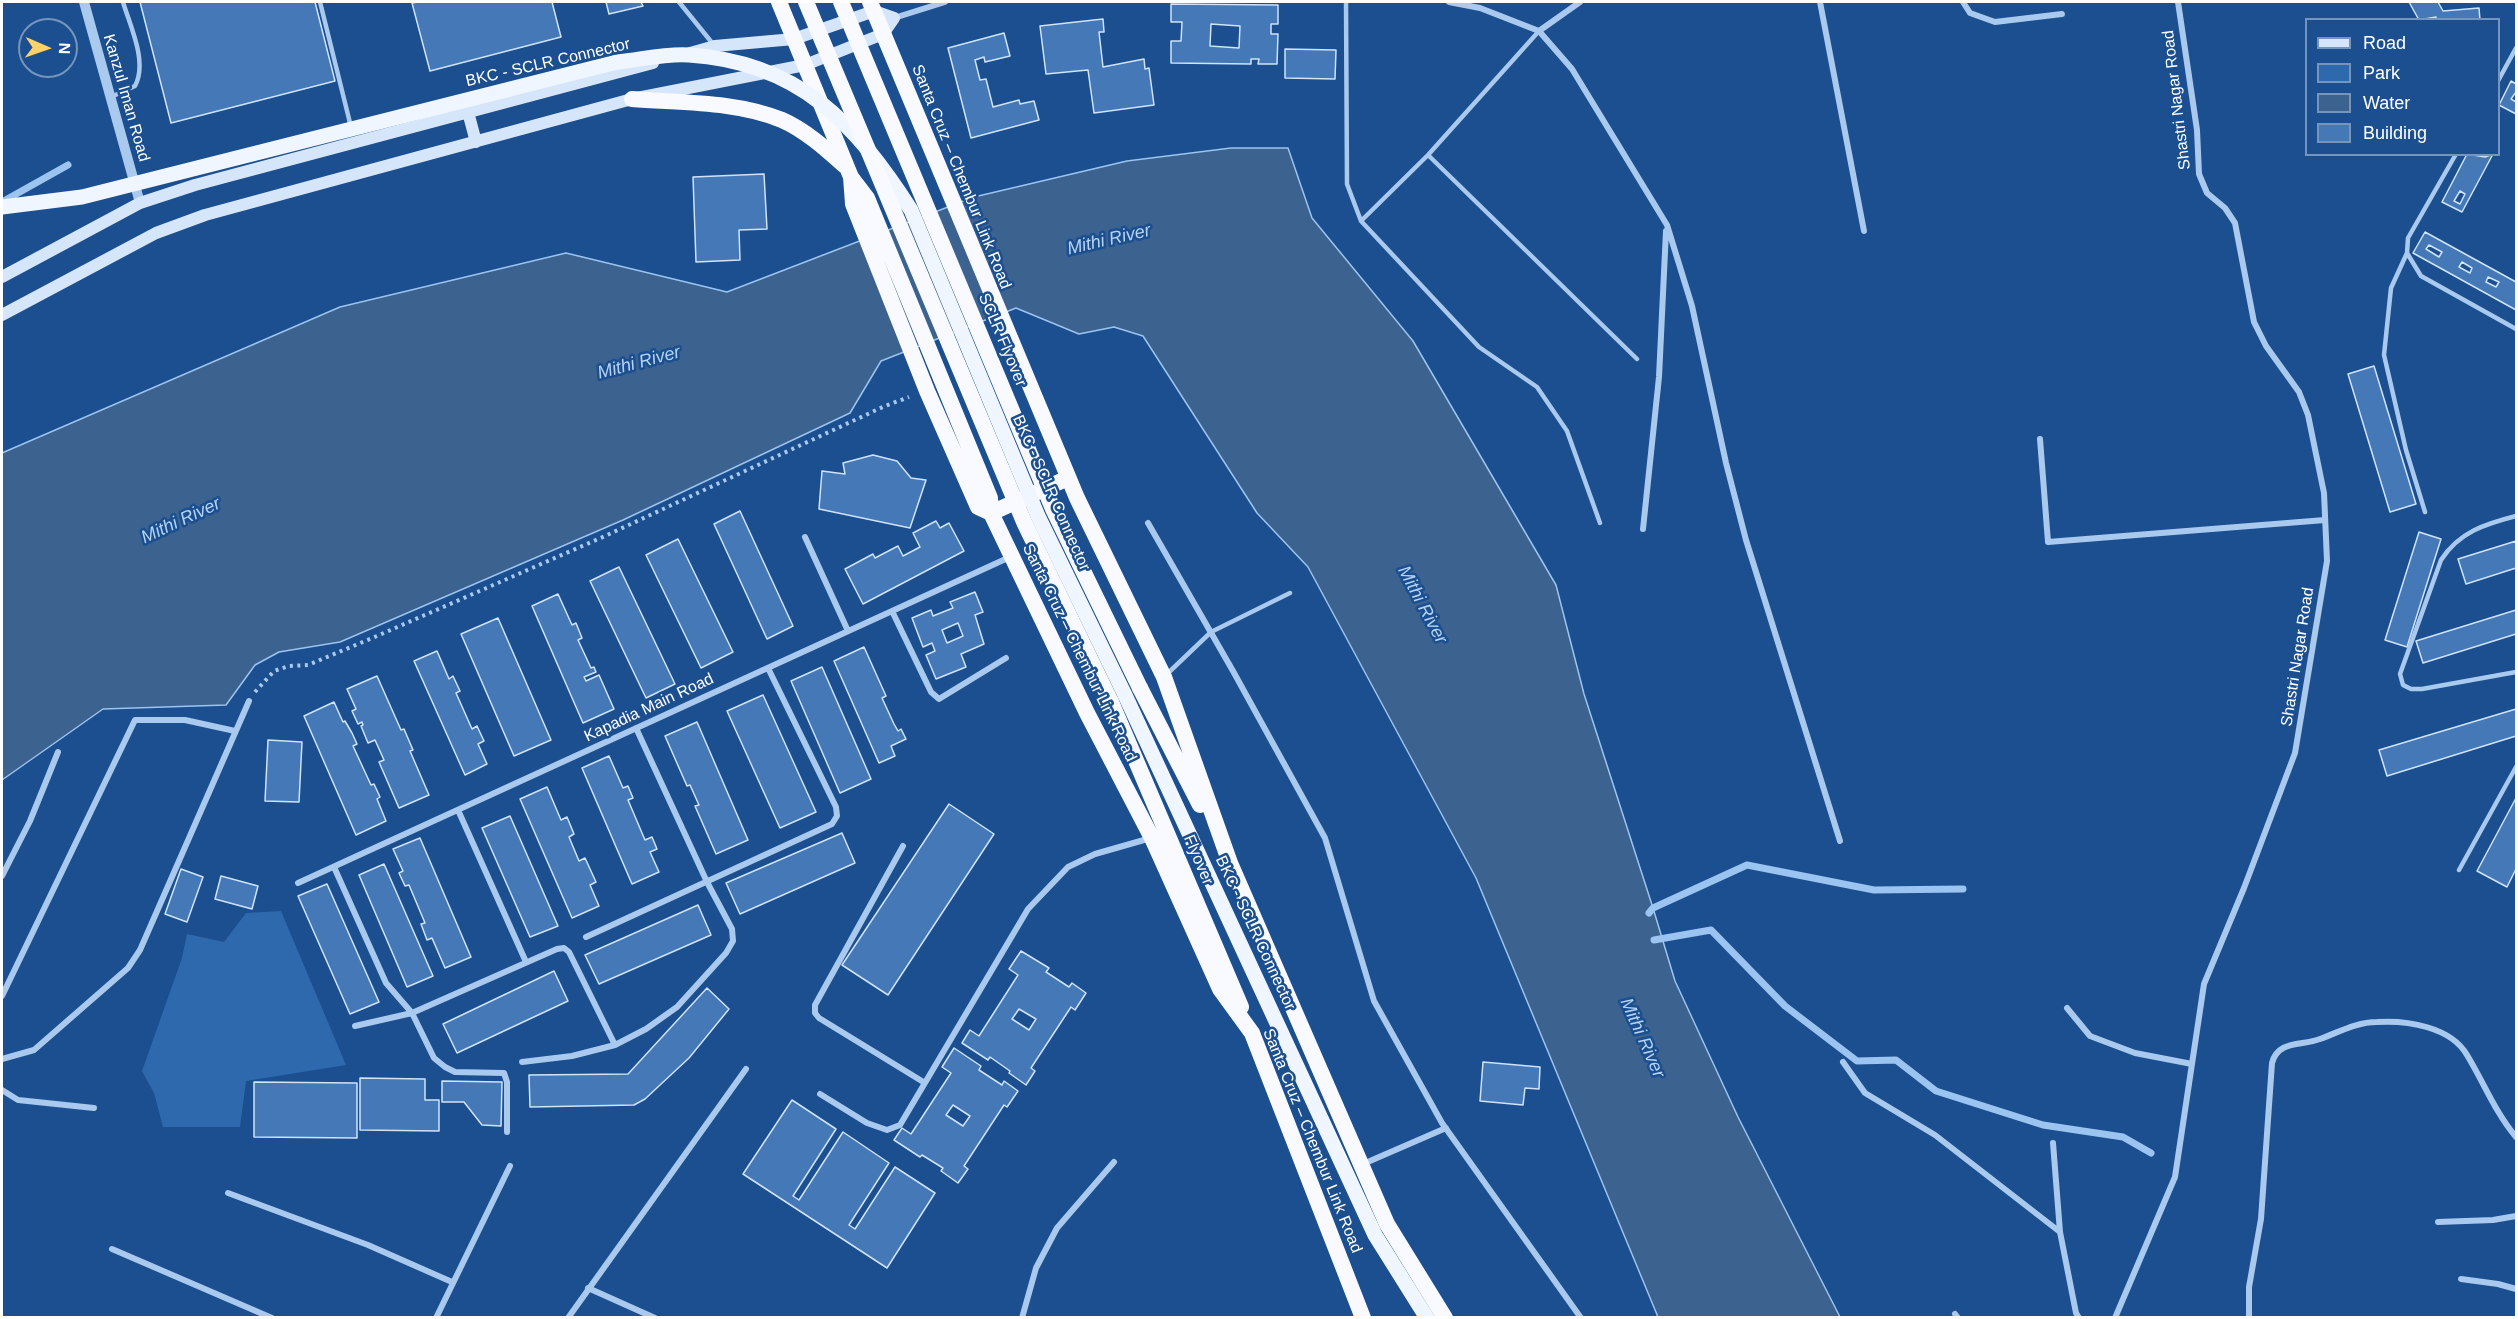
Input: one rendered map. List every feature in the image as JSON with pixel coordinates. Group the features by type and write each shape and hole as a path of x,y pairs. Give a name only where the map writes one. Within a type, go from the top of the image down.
{"highway":[{"name":"Santa Cruz – Chembur Link Road","path":"779,2 860,201 921,374 935,390 978,507 991,513 1087,713 1152,838 1220,989 1252,1033 1363,1317"},
{"name":"Flyover","path":"806,2 1024,522 1111,702 1252,1033"},
{"name":"SCLR Flyover","path":"841,2 1053,509 1140,688"},
{"name":"Santa Cruz – Chembur Link Road","path":"872,6 1068,478 1164,677 1230,863 1388,1224 1444,1317"},
{"path":"632,99 748,110 783,121 822,146 849,173"},
{"path":"860,201 935,390"},
{"path":"991,513 1068,478"},
{"name":"Flyover","path":"1140,688 1230,863"},
{"path":"1388,1224 1421,1317"},
{"path":"1335,1248 1371,1317"}],"main road":[{"path":"2,277 140,203 195,185 715,46 794,39 872,6 894,18 883,34 805,65 632,99 205,215 156,233 2,315"},
{"name":"BKC - SCLR Connector","path":"2,207 82,197 617,62 687,55 722,58 771,73 809,92 857,135 886,171 911,210 1038,516 1130,706 1375,1235 1427,1317"},
{"path":"468,112 476,142"}],"street":[{"name":"Kanzul Iman Road","path":"84,2 140,203"},
{"path":"894,18 945,2"},
{"path":"1449,2 1480,8 1539,30 1572,69 1667,225 1692,306 1746,540 1840,841"},
{"path":"1539,30 1580,2"},
{"path":"1820,2 1864,231"},
{"path":"1963,2 1970,13 1995,22 2062,14"},
{"name":"Shastri Nagar Road","path":"2115,1317 2175,1177 2204,984 2244,888 2295,753 2327,561 2324,493 2308,415 2299,392 2266,346 2254,322 2235,223 2225,208 2207,193 2199,174 2197,130 2178,2"},
{"path":"1643,529 1659,377 1667,225"},
{"path":"2040,439 2048,542 2325,520"},
{"path":"1148,523 1326,838 1374,1001 1446,1128 1581,1317"},
{"path":"805,537 848,631"},
{"name":"Kapadia Main Road","path":"298,883 1011,557"},
{"path":"892,611 931,692 939,699 1006,658"},
{"path":"586,937 832,824 837,816 836,807 768,668"},
{"path":"2,1059 34,1050 128,968 140,950 249,701"},
{"path":"2,996 135,720 185,720 235,731"},
{"path":"522,1062 572,1056 615,1045 646,1029 676,1007 726,953 733,941 732,929 707,882 636,728"},
{"path":"2,876 30,821 58,752"},
{"path":"458,810 526,962"},
{"path":"820,1094 867,1123 887,1130 900,1125 1028,909 1068,867 1095,854 1152,838"},
{"path":"903,846 815,1005 815,1013 819,1018 925,1083"},
{"path":"334,867 386,984 412,1012 434,1058 455,1072 504,1073 507,1082 507,1132"},
{"path":"355,1026 412,1012 526,962 564,948 569,952 615,1045"},
{"path":"2067,1008 2090,1036 2135,1053 2192,1064"},
{"path":"2249,1317 2249,1287 2261,1219 2272,1063 2274,1053 2282,1047 2318,1040 2348,1027 2376,1022 2409,1023 2446,1034 2466,1052 2492,1103 2517,1137"},
{"path":"1843,1062 1864,1093 1935,1135 2060,1232"},
{"path":"568,1317 746,1069"},
{"path":"2,1090 18,1100 94,1108"},
{"path":"1362,1164 1446,1128"},
{"path":"2053,1143 2060,1232 2076,1313 2079,1317"},
{"path":"1022,1317 1036,1268 1057,1228 1114,1162"},
{"path":"436,1317 510,1166"},
{"path":"228,1193 368,1245 452,1282"},
{"path":"2438,1222 2493,1220 2517,1216"},
{"path":"112,1249 272,1317"},
{"path":"2461,1279 2517,1289"},
{"path":"588,1288 655,1317"}],"lane":[{"path":"111,97 135,86 140,73 138,54 123,2"},
{"path":"320,2 355,142"},
{"path":"679,2 715,46"},
{"path":"1347,2 1347,184 1361,221 1479,347 1537,387 1567,431 1600,523"},
{"path":"1361,221 1428,155 1539,30"},
{"path":"2500,79 2517,48"},
{"path":"2510,61 2517,65"},
{"path":"1428,155 1637,359"},
{"path":"2425,512 2406,450 2384,355 2391,288 2407,253 2408,238 2455,156"},
{"path":"2407,253 2421,276 2517,329"},
{"path":"2517,516 2489,523 2465,534 2450,546 2441,560 2400,674 2403,685 2411,689 2422,689 2517,672"},
{"path":"1164,677 1211,633 1290,593"},
{"path":"2459,870 2517,767"}],"path":[{"path":"249,701 253,693 274,671 289,666 308,665 377,636 605,536 885,406 935,390"}],"green space":[{"path":"281,911 346,1065 246,1081 240,1127 163,1127 154,1093 142,1071 182,958 187,934 224,942 246,913"}],"water":[{"name":"Mithi River","path":"1231,148 1288,148 1312,218 1413,341 1556,585 1584,694 1675,981 1738,1117 1840,1317 1658,1317 1476,878 1308,567 1257,513 1143,336 1114,327 1079,334 1016,308 881,361 850,413 623,520 340,642 279,652 255,665 226,705 103,709 2,780 2,453 340,307 566,253 727,292 974,197 1127,161"}],"building":[{"path":"140,2 315,2 335,81 171,123"},
{"path":"552,2 561,37 430,71 412,3"},
{"path":"606,2 641,2 643,6 609,14"},
{"path":"2409,2 2438,2 2443,11 2479,8 2480,18 2436,17 2418,18"},
{"path":"1171,4 1278,5 1278,24 1271,24 1271,34 1278,34 1277,64 1258,64 1259,59 1251,59 1251,64 1171,63 1171,41 1181,41 1182,22 1171,22","holes":["1211,24 1240,26 1239,48 1210,46"]},
{"path":"1103,19 1104,32 1099,32 1103,67 1144,59 1145,69 1149,68 1154,105 1094,113 1088,70 1046,74 1040,26"},
{"path":"1004,33 1010,56 985,62 984,57 975,60 980,80 986,79 993,107 1019,100 1020,104 1034,101 1039,120 971,138 948,48"},
{"path":"1285,49 1336,50 1335,79 1285,78"},
{"path":"2511,81 2516,84 2516,92 2511,99 2516,102 2516,114 2500,106"},
{"path":"2466,156 2492,156 2462,212 2442,202","holes":["2460,191 2465,194 2460,204 2454,201"]},
{"path":"764,174 767,229 739,230 740,260 696,262 693,177"},
{"path":"2425,232 2516,282 2516,310 2413,253","holes":["2429,245 2442,252 2439,257 2426,249","2462,262 2472,268 2470,273 2459,267","2488,277 2499,282 2496,287 2486,282"]},
{"path":"2374,366 2416,504 2390,512 2348,374"},
{"path":"873,455 897,461 911,478 926,480 910,528 819,509 822,471 845,474 843,463"},
{"path":"740,511 793,626 767,639 714,524"},
{"path":"936,521 940,528 949,523 964,551 863,604 845,569 873,554 875,558 898,546 903,556 920,547 913,533"},
{"path":"2419,532 2441,539 2407,647 2385,640"},
{"path":"678,539 733,652 701,668 646,555"},
{"path":"2516,541 2516,568 2466,584 2458,559"},
{"path":"619,567 675,684 646,698 590,581"},
{"path":"975,592 983,612 975,615 984,644 961,654 966,667 936,679 926,655 935,651 932,643 923,647 912,618 931,610 933,616 953,608 950,602","holes":["958,623 963,636 947,643 942,630"]},
{"path":"558,594 572,625 576,623 582,638 578,640 591,668 594,667 596,672 584,677 586,681 599,675 614,709 583,723 532,606"},
{"path":"2516,610 2516,634 2423,663 2416,641"},
{"path":"498,618 551,740 514,756 461,634"},
{"path":"864,647 886,696 882,698 898,731 901,729 906,739 891,746 895,756 879,763 834,661"},
{"path":"437,651 449,679 453,676 460,691 456,693 472,729 477,726 484,741 478,744 487,764 465,775 414,661"},
{"path":"822,667 871,779 840,793 791,681"},
{"path":"377,676 401,730 404,729 413,750 410,751 429,795 399,808 379,762 384,760 375,740 368,743 361,726 362,722 358,724 352,711 356,709 347,689"},
{"path":"763,695 816,812 780,828 727,711"},
{"path":"334,702 357,744 353,746 371,785 374,784 380,797 377,799 386,821 356,835 304,716"},
{"path":"2516,709 2516,736 2387,776 2379,750"},
{"path":"697,722 748,840 716,854 695,806 699,805 690,785 687,786 665,736"},
{"path":"268,740 302,742 299,802 265,801"},
{"path":"609,756 623,788 628,786 633,798 628,800 645,840 652,837 657,849 650,852 659,872 632,884 582,768"},
{"path":"547,787 561,820 567,817 574,834 569,837 579,861 585,858 596,882 590,885 599,906 572,918 520,799"},
{"path":"2516,798 2516,869 2507,887 2477,871"},
{"path":"949,804 994,834 888,995 842,965"},
{"path":"510,816 558,926 530,937 482,828"},
{"path":"842,833 855,863 740,914 726,883"},
{"path":"420,838 471,957 445,968 432,938 427,940 421,924 425,923 409,885 405,886 399,873 403,871 393,849"},
{"path":"384,864 433,976 407,987 359,875"},
{"path":"181,869 203,877 187,922 165,914"},
{"path":"221,876 258,886 252,909 215,899"},
{"path":"327,884 379,1002 350,1014 298,896"},
{"path":"698,905 711,935 599,984 585,955"},
{"path":"1021,951 1049,968 1046,972 1069,987 1072,983 1086,993 1075,1010 1071,1007 1031,1068 1035,1071 1026,1085 990,1057 988,1060 962,1043 970,1030 979,1036 1018,975 1009,969","holes":["1019,1009 1036,1019 1029,1030 1012,1019"]},
{"path":"554,971 568,1001 457,1053 443,1024"},
{"path":"707,988 729,1009 689,1058 645,1099 634,1105 530,1107 529,1075 628,1074"},
{"path":"954,1048 981,1066 979,1070 1002,1085 1004,1081 1018,1091 1007,1107 1004,1105 964,1166 968,1169 958,1183 941,1171 943,1168 922,1155 920,1157 894,1140 902,1128 911,1134 951,1073 942,1067","holes":["953,1105 970,1116 963,1126 946,1115"]},
{"path":"1483,1062 1540,1067 1539,1089 1525,1088 1523,1105 1480,1101"},
{"path":"360,1078 425,1079 425,1100 439,1100 439,1131 360,1130"},
{"path":"442,1081 502,1082 501,1126 482,1125 464,1102 442,1102"},
{"path":"254,1082 357,1083 357,1138 254,1137"},
{"path":"792,1100 836,1129 793,1196 799,1200 843,1132 889,1163 849,1225 855,1229 895,1167 935,1193 887,1268 743,1174"}],"waterway":[{"path":"2,202 68,165"},
{"path":"1649,913 1653,908 1747,865 1874,890 1963,889"},
{"path":"1654,940 1711,930 1785,1006 1857,1061 1896,1060 1936,1091 2043,1125 2123,1137 2151,1153"}]}
